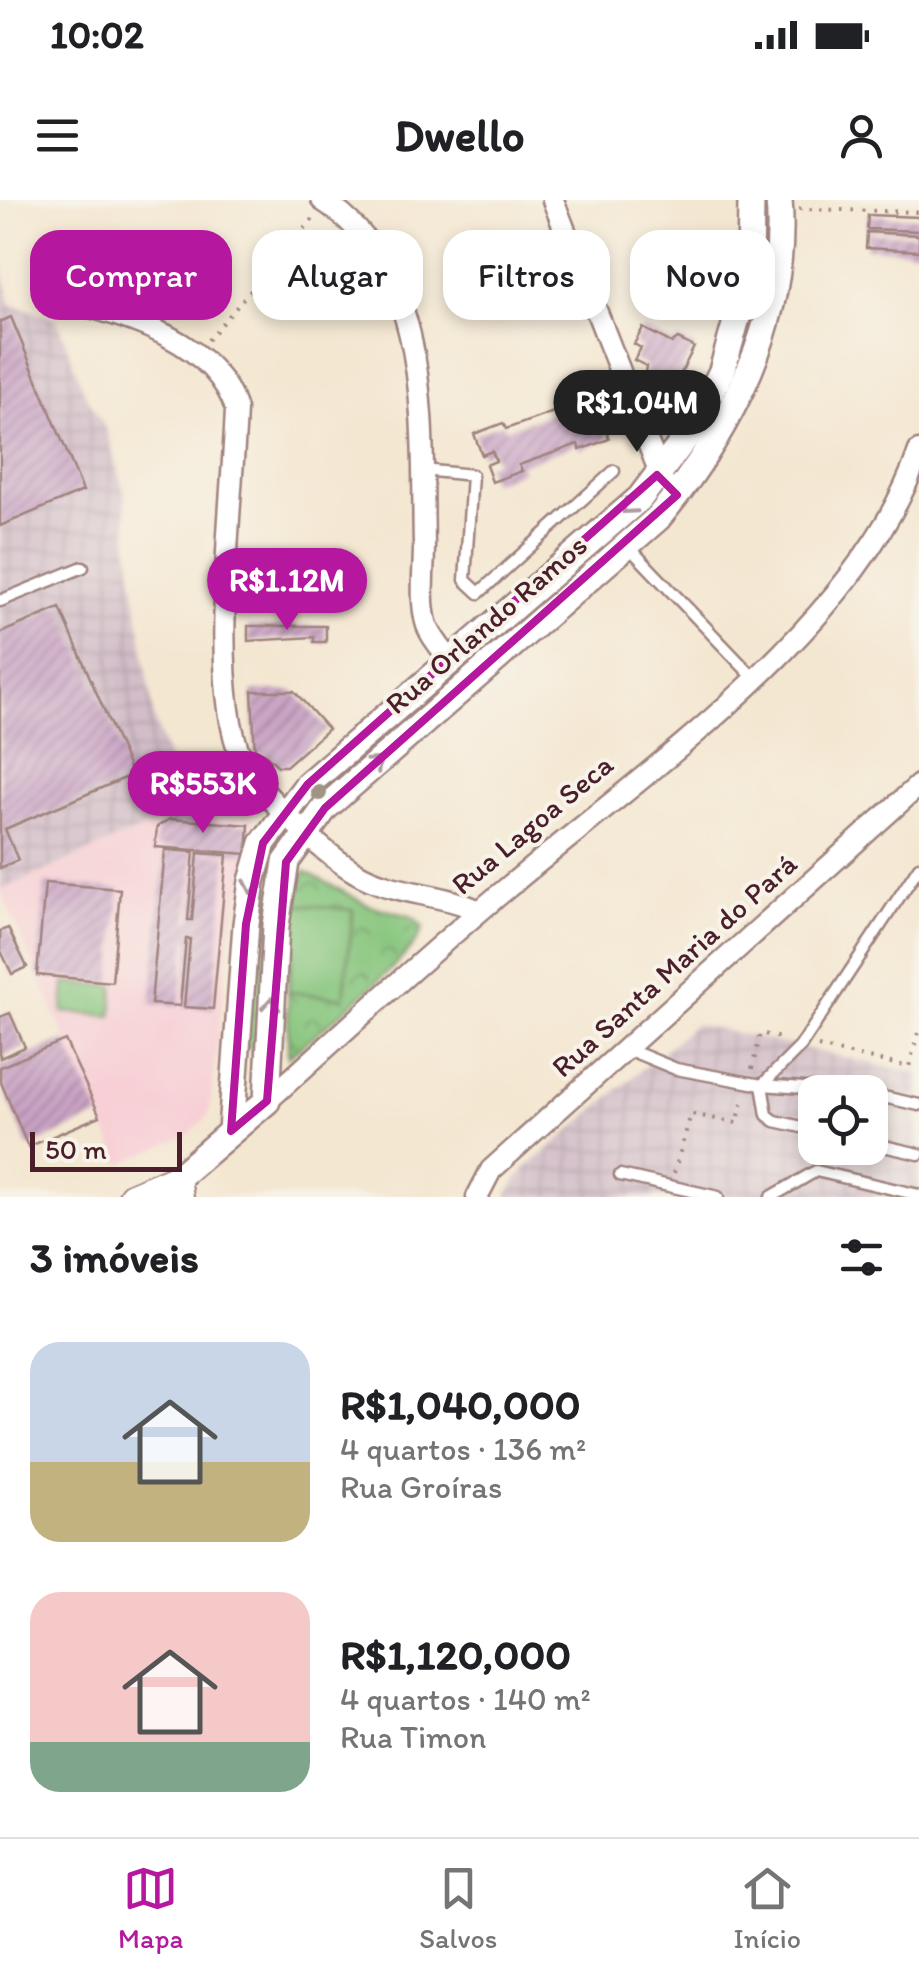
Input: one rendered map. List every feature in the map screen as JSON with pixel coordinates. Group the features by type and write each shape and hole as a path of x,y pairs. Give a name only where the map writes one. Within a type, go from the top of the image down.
{"main road":[{"name":"Rua Lagoa Seca","path":"133,1197 178,1188"}],"street":[{"path":"553,200 657,475 677,496"},
{"name":"Rua Orlando Ramos","path":"231,1131 252,881 264,843 308,784 640,498 693,428 722,371 750,272 750,200"},
{"path":"324,202 354,226 382,261 407,318 419,378 426,623 450,661"},
{"name":"Rua Orlando Ramos","path":"267,1101 279,907 286,862 325,808 627,545 677,496 736,400 774,301 780,266 779,204"},
{"path":"133,320 195,354 230,389 236,409 225,697 244,764 285,812 340,862 375,882 478,912"},
{"name":"Rua Lagoa Seca","path":"178,1188 231,1131 478,912 755,680 850,578 885,524 919,452"},
{"name":"Rua Santa Maria do Pará","path":"477,1197 491,1170 919,785"}],"lane":[{"path":"422,470 472,476 465,580 479,593 614,470"},
{"path":"627,545 755,680"},
{"path":"0,601 83,566"},
{"path":"762,1086 800,1048 919,867"},
{"path":"626,1048 676,1070 762,1086 798,1088"},
{"path":"762,1086 767,1114 776,1121 798,1126"},
{"path":"888,1098 919,1105"},
{"path":"888,1147 919,1154"},
{"path":"771,1197 816,1171 919,1194"},
{"path":"620,1175 718,1197"}],"path":[{"path":"195,354 324,202"},
{"path":"779,204 919,212"}],"highlighted area":[{"path":"657,475 677,495 325,808 286,862 267,1101 231,1131 246,924 263,843 308,784"}],"shaded area":[{"path":"0,253 10,304 30,310 30,320 57,320 84,392 106,429 125,496 128,545 154,719 185,810 0,890"},
{"path":"244,798 257,828 231,929 209,1115 188,1135 121,1164 0,890 202,803"},
{"path":"695,1024 919,1074 919,1197 506,1197 523,1171"}],"green space":[{"path":"639,509 648,519 337,787 327,777"},
{"path":"305,871 368,905 412,917 423,927 404,956 288,1057 288,926"},
{"path":"259,883 274,887 261,1049 245,1048"},
{"path":"297,904 353,910 344,998 288,992"},
{"path":"65,983 114,986 112,1016 63,1012"}],"building":[{"path":"868,215 919,217 919,231 867,229"},
{"path":"867,232 919,235 919,251 866,248"},
{"path":"11,317 83,491 0,526 0,322"},
{"path":"643,328 672,343 678,339 694,347 668,399 652,392 653,383 644,379 646,366 634,360 641,348 634,344"},
{"path":"592,391 599,410 588,414 592,425 603,422 609,439 580,450 578,444 519,465 522,471 492,482 486,465 496,461 492,451 482,455 474,434 503,423 506,429 565,408 562,402"},
{"path":"60,608 132,775 5,829 18,860 0,868 0,633"},
{"path":"248,626 326,626 326,642 314,642 314,637 248,641"},
{"path":"252,691 294,691 328,729 286,766 278,766 264,753 255,754"},
{"path":"170,819 249,825 247,854 155,847 157,827"},
{"path":"165,850 194,852 188,920 192,920 198,853 227,855 213,1009 184,1007 190,939 186,939 180,1006 151,1004"},
{"path":"45,883 120,889 112,982 37,975"},
{"path":"8,928 27,967 12,974 0,949 0,931"},
{"path":"10,1013 25,1047 0,1058 0,1017"},
{"path":"65,1040 100,1116 28,1147 0,1080 0,1067"}]}
